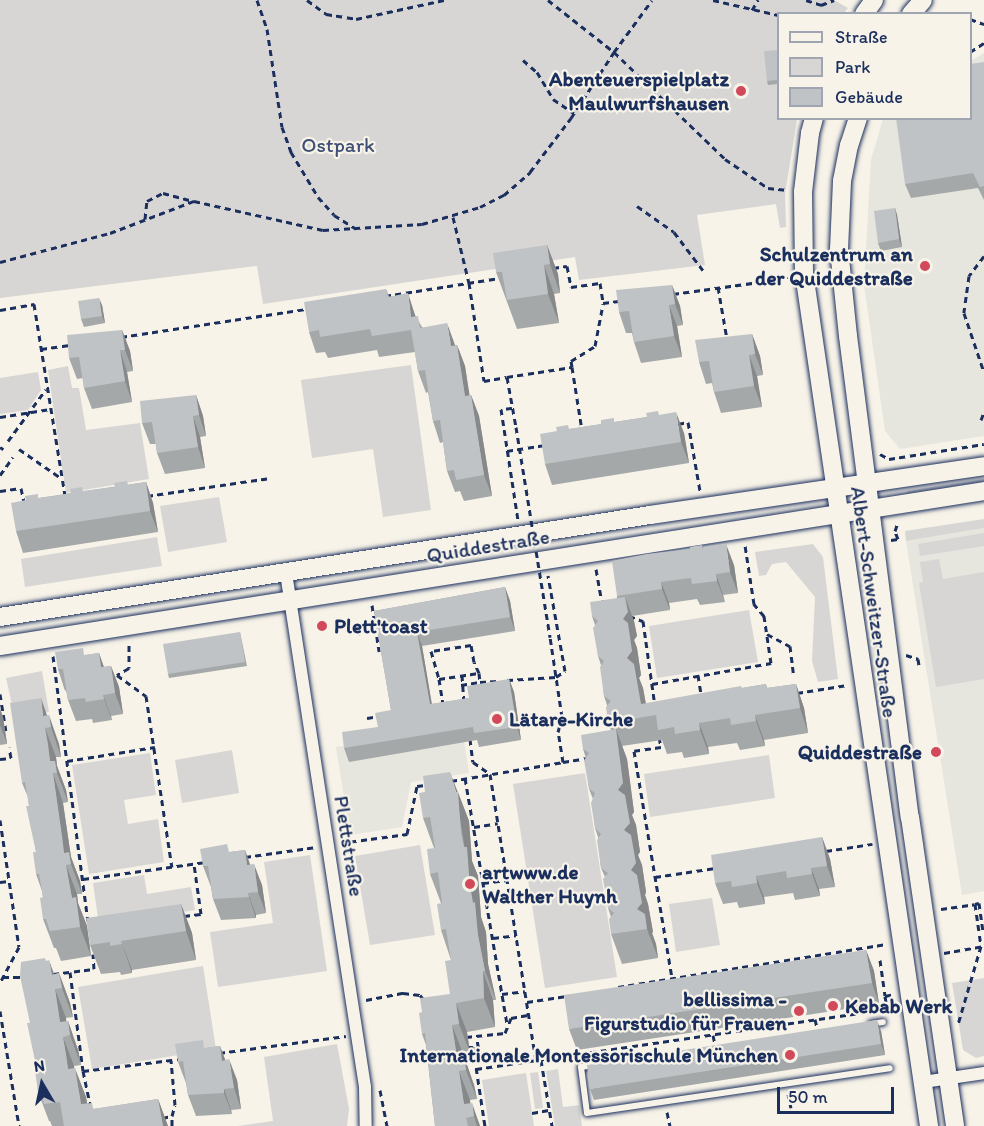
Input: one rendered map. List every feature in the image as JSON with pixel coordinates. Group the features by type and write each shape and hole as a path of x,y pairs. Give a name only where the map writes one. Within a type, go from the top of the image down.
{"main road":[{"path":"913,12 923,0"},
{"name":"Albert-Schweitzer-Straße","path":"813,120 803,192 804,273 929,1126"},
{"name":"Albert-Schweitzer-Straße","path":"857,120 849,145 842,181 839,249 925,933 955,1126"},
{"name":"Quiddestraße","path":"0,617 984,466"},
{"name":"Quiddestraße","path":"0,646 984,491"}],"street":[{"name":"Plettstraße","path":"286,573 365,1087 366,1126"},
{"path":"923,1082 984,1073"}],"lane":[{"path":"862,1025 883,1022"},
{"path":"603,1064 581,1067 587,1113 890,1068"}],"path":[{"path":"257,0 267,29 282,127 291,152 318,197 334,216 356,229"},
{"path":"307,0 326,14 356,19 444,0"},
{"path":"548,0 614,52 725,159 768,188 791,191"},
{"path":"145,220 147,201 163,194 234,208 298,226 323,230 422,224 453,217 480,207 517,185 537,163 652,0"},
{"path":"712,0 777,15"},
{"path":"752,10 758,0"},
{"path":"806,0 821,5 834,0"},
{"path":"523,60 537,72 553,99 574,113"},
{"path":"0,262 66,247 194,201"},
{"path":"638,206 674,232 705,273"},
{"path":"453,217 469,283 484,381 572,367"},
{"path":"984,256 969,276 964,313 984,372"},
{"path":"545,270 567,266 571,288 600,283 603,303 595,346 571,361 583,439"},
{"path":"375,298 502,277"},
{"path":"667,295 793,277"},
{"path":"718,287 728,343"},
{"path":"603,303 624,300"},
{"path":"0,310 34,304 64,496 75,494"},
{"path":"120,338 316,308"},
{"path":"41,349 75,344"},
{"path":"507,377 562,717 558,732 563,762"},
{"path":"8,441 47,388"},
{"path":"512,408 501,409 518,520"},
{"path":"0,417 50,409"},
{"path":"981,420 984,412"},
{"path":"676,424 688,422 700,491"},
{"path":"507,451 551,444"},
{"path":"880,453 889,459 946,452 984,444"},
{"path":"19,449 61,478"},
{"path":"0,476 13,457"},
{"path":"144,497 271,478"},
{"path":"0,491 21,488 23,502 33,501"},
{"path":"885,541 898,539 895,531 898,522"},
{"path":"652,684 771,663 764,616 754,604 745,544"},
{"path":"595,568 603,609"},
{"path":"460,685 556,677 565,671 548,576"},
{"path":"372,605 379,651"},
{"path":"623,616 632,615 643,621 656,714"},
{"path":"358,634 374,620"},
{"path":"767,634 790,646 794,677"},
{"path":"430,644 439,679 441,706 464,703"},
{"path":"117,675 129,668 129,645"},
{"path":"432,651 471,645 480,682"},
{"path":"901,654 918,659 919,664"},
{"path":"53,656 89,928"},
{"path":"110,672 146,696 172,867"},
{"path":"439,679 479,673"},
{"path":"462,675 460,685 465,714"},
{"path":"698,675 702,696"},
{"path":"790,694 849,685"},
{"path":"0,694 6,731"},
{"path":"368,718 383,715"},
{"path":"624,753 661,747 659,737"},
{"path":"469,738 473,762 490,774 536,1061"},
{"path":"0,759 11,758 9,747"},
{"path":"67,761 155,747"},
{"path":"634,751 672,978"},
{"path":"446,781 596,757"},
{"path":"463,1030 466,1039 477,1038 505,1033 507,1023 465,778"},
{"path":"238,858 407,834 417,786 436,783"},
{"path":"0,820 19,947 0,982"},
{"path":"474,827 498,823"},
{"path":"816,852 873,843"},
{"path":"83,879 216,861"},
{"path":"179,917 201,914 194,864"},
{"path":"655,877 724,866"},
{"path":"483,883 507,880"},
{"path":"0,882 9,881"},
{"path":"936,910 979,903 983,931"},
{"path":"954,1033 983,946 975,904"},
{"path":"493,938 516,935"},
{"path":"616,988 889,944"},
{"path":"942,953 983,946"},
{"path":"46,974 94,969 93,954"},
{"path":"880,960 888,1015"},
{"path":"713,971 756,971"},
{"path":"70,972 83,1071 92,1115"},
{"path":"3,976 28,976"},
{"path":"502,994 525,991"},
{"path":"352,1002 412,993 420,995 428,1010"},
{"path":"885,996 897,994"},
{"path":"527,1002 572,995"},
{"path":"476,1069 815,1018 898,1008"},
{"path":"0,1011 19,1126"},
{"path":"507,1023 511,1018 529,1015"},
{"path":"815,1018 818,1038"},
{"path":"713,1034 717,1053"},
{"path":"218,1053 357,1035"},
{"path":"474,1059 480,1058 477,1038"},
{"path":"469,1047 473,1047 477,1091 485,1126"},
{"path":"83,1071 183,1058"},
{"path":"171,1060 175,1105 172,1126"},
{"path":"541,1060 552,1126"},
{"path":"665,1102 670,1126"},
{"path":"532,1113 549,1110"},
{"path":"161,1118 172,1116"}],"shaded area":[{"name":"Schulzentrum an der Quiddestraße","path":"984,53 984,436 900,449 885,431 864,285 871,160 883,120 972,120 972,60"},
{"path":"984,528 984,891 962,895 906,541"},
{"path":"460,714 469,773 411,782 402,827 350,835 336,747 382,740"}],"green space":[{"name":"Ostpark","path":"0,0 834,0 848,8 845,12 777,12 777,120 797,120 785,194 786,227 780,228 776,204 697,215 705,265 579,280 575,257 263,304 257,266 0,298"},
{"path":"411,365 431,510 383,517 373,449 312,458 301,380"},
{"path":"68,366 72,388 79,388 86,430 140,423 149,479 66,493 48,370"},
{"path":"38,372 41,390 28,410 0,414 0,378"},
{"path":"984,479 984,485 907,497 907,491"},
{"path":"219,497 227,542 168,552 160,506"},
{"path":"984,519 984,528 906,541 905,531"},
{"path":"984,533 984,546 920,556 918,544"},
{"path":"157,537 162,566 25,587 21,559"},
{"path":"813,544 823,557 838,679 818,682 812,661 815,597 786,562 772,564 766,575 759,576 755,552"},
{"path":"939,559 943,579 984,572 984,679 936,687 919,583 923,582 920,562"},
{"path":"749,610 758,662 657,678 649,626"},
{"path":"42,671 49,712 15,718 6,678"},
{"path":"232,750 239,793 182,803 175,760"},
{"path":"150,753 156,795 124,800 128,824 158,819 164,862 89,874 72,765"},
{"path":"769,755 775,798 650,817 644,774"},
{"path":"585,773 617,977 545,988 513,784"},
{"path":"420,845 435,935 370,945 355,856"},
{"path":"310,855 327,971 218,987 210,932 273,923 264,862"},
{"path":"144,875 147,894 191,887 195,910 99,925 93,883"},
{"path":"712,898 720,945 676,952 669,904"},
{"path":"203,966 216,1049 92,1069 78,987"},
{"path":"984,978 984,1056 976,1058 963,1050 952,983"},
{"path":"337,1044 349,1109 347,1126 238,1126 273,1121 264,1057"},
{"path":"558,1069 563,1107 579,1105 582,1126 555,1126 546,1071"},
{"path":"538,1072 543,1108 535,1109 530,1073"},
{"path":"526,1073 534,1126 489,1126 482,1080"}],"building":[{"path":"777,50 777,80 767,81 764,51"},
{"path":"984,62 984,186 980,187 973,173 905,184 896,120 972,120 972,64"},
{"path":"895,208 899,239 878,243 874,211"},
{"path":"547,245 550,264 544,265 548,294 507,300 502,272 496,272 493,253"},
{"path":"672,285 675,304 669,305 674,336 634,342 629,311 619,312 616,290"},
{"path":"386,289 388,297 408,293 411,317 418,316 420,328 447,323 451,346 457,345 465,396 471,395 484,475 456,480 454,470 447,471 440,420 433,421 425,370 418,371 411,330 372,336 370,329 320,337 319,330 309,332 304,302"},
{"path":"99,298 102,316 81,319 78,301"},
{"path":"122,330 125,350 120,350 125,381 84,388 79,357 69,358 67,335"},
{"path":"752,334 755,354 749,355 754,386 714,392 709,361 699,362 695,340"},
{"path":"196,395 199,415 193,416 198,447 157,453 152,422 142,423 140,401"},
{"path":"658,411 659,415 676,412 681,442 545,464 540,434 557,431 556,427 568,425 569,429 601,424 601,420 614,418 614,422 647,417 646,413"},
{"path":"127,481 128,485 146,482 150,511 16,531 11,503 26,500 25,496 38,494 38,498 54,496 71,493 70,489 82,487 83,491 115,487 114,483"},
{"path":"726,544 730,572 716,574 717,581 692,584 691,578 661,582 662,589 617,596 612,561 690,549 690,547 702,545 702,548"},
{"path":"505,587 510,617 417,632 430,704 469,698 467,686 509,679 517,727 474,733 473,727 344,748 342,732 378,727 375,713 391,710 374,611"},
{"path":"625,597 628,612 623,619 628,623 632,651 627,658 634,664 641,704 741,686 742,688 766,684 766,688 796,684 800,708 755,715 756,721 731,725 730,718 699,723 700,730 675,734 674,727 658,730 656,715 608,723 606,707 611,701 604,696 600,667 604,661 598,656 593,628 598,621 592,616 590,602"},
{"path":"240,632 245,662 168,674 163,644"},
{"path":"83,648 84,655 99,653 101,667 111,666 115,693 103,695 104,699 86,702 85,698 68,700 63,669 58,669 55,652"},
{"path":"41,698 43,716 49,715 51,727 45,728 50,761 55,761 57,773 53,773 64,853 69,852 71,864 66,865 72,898 76,897 80,927 50,931 46,919 43,919 40,898 43,897 39,874 36,874 33,852 36,852 26,806 29,806 25,782 22,783 10,703"},
{"path":"616,729 623,783 618,790 625,795 630,823 624,830 631,835 636,863 631,870 637,875 642,903 637,909 645,914 647,929 611,934 609,919 614,913 608,908 603,879 608,873 601,868 597,840 601,834 595,828 591,803 595,793 589,789 584,760 589,753 583,749 581,735"},
{"path":"450,772 456,792 458,792 461,832 464,847 467,847 470,888 473,903 475,902 485,971 483,971 484,998 456,1003 459,1024 452,1025 457,1057 464,1056 466,1070 459,1071 464,1104 472,1103 474,1116 466,1118 468,1126 435,1126 425,1033 422,1034 419,1013 422,1012 420,998 450,994 445,961 451,960 446,929 441,930 437,904 442,903 438,872 430,874 427,849 435,848 430,817 423,818 419,793 425,792 423,776"},
{"path":"822,837 827,866 811,868 812,874 787,878 786,871 756,876 757,883 732,887 731,881 715,883 711,855"},
{"path":"227,844 229,852 245,850 247,865 254,864 258,892 248,893 249,897 213,899 208,866 203,866 200,849"},
{"path":"181,904 186,931 121,941 122,944 110,946 110,942 90,945 86,918"},
{"path":"866,950 872,983 569,1029 564,995"},
{"path":"45,958 46,961 49,960 52,975 59,973 62,988 55,989 60,1022 68,1021 70,1035 63,1037 68,1069 75,1068 81,1104 92,1103 93,1109 158,1099 163,1126 64,1126 60,1102 44,1104 38,1092 35,1070 37,1070 27,1023 30,1023 20,976 21,962"},
{"path":"877,1020 881,1044 590,1089 587,1065"},
{"path":"203,1040 204,1048 220,1046 222,1061 229,1059 234,1088 224,1089 224,1093 188,1095 183,1061 178,1062 175,1044"}],"place":[{"name":"Abenteuerspielplatz Maulwurfshausen","path":"741,91"},
{"name":"Schulzentrum an der Quiddestraße","path":"925,266"},
{"name":"Plett'toast","path":"322,626"},
{"name":"Lätare-Kirche","path":"497,719"},
{"name":"Quiddestraße","path":"936,752"},
{"name":"artwww.de Walther Huynh","path":"470,884"},
{"name":"Kebab Werk","path":"833,1006"},
{"name":"bellissima - Figurstudio für Frauen","path":"799,1011"},
{"name":"Internationale Montessorischule München","path":"790,1055"}]}
